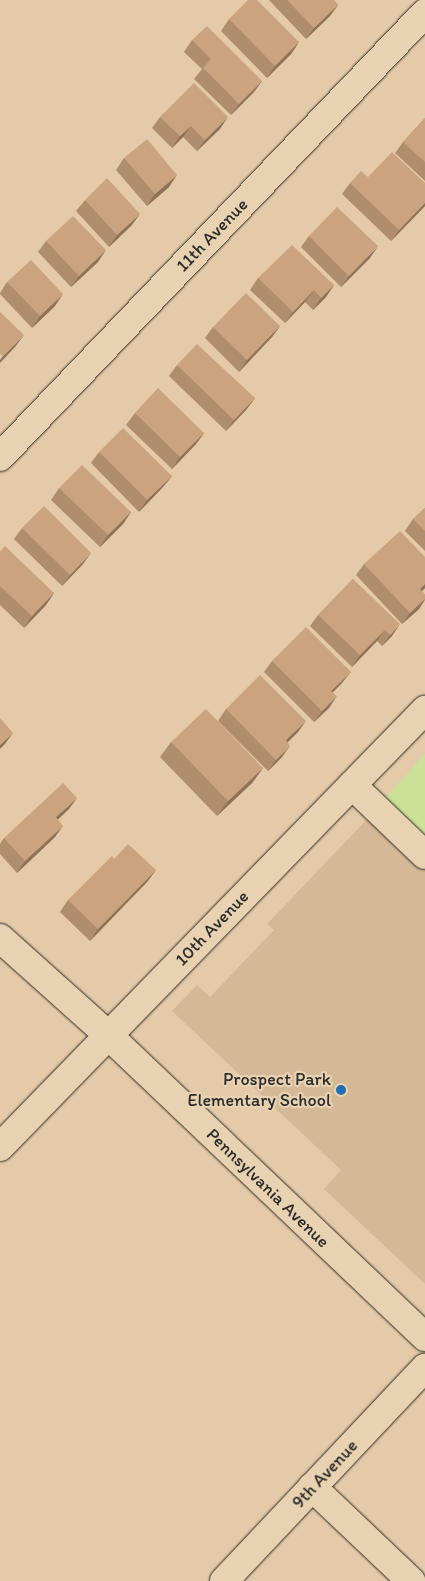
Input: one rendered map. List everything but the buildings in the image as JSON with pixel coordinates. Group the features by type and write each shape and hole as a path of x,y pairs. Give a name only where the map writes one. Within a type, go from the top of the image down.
{"street":[{"name":"11th Avenue","path":"0,457 425,13"},
{"name":"10th Avenue","path":"0,1148 425,710"},
{"path":"352,785 425,855"},
{"name":"Pennsylvania Avenue","path":"0,938 108,1035 425,1338"},
{"name":"9th Avenue","path":"224,1581 425,1368"},
{"path":"312,1487 411,1581"}],"shaded area":[{"name":"Prospect Park Elementary School","path":"372,814 425,865 425,1284 324,1189 341,1170 172,1011 197,985 210,997 274,930 267,924"}],"green space":[{"path":"425,754 425,839 384,799"}],"place":[{"name":"Prospect Park Elementary School","path":"341,1090"}]}
